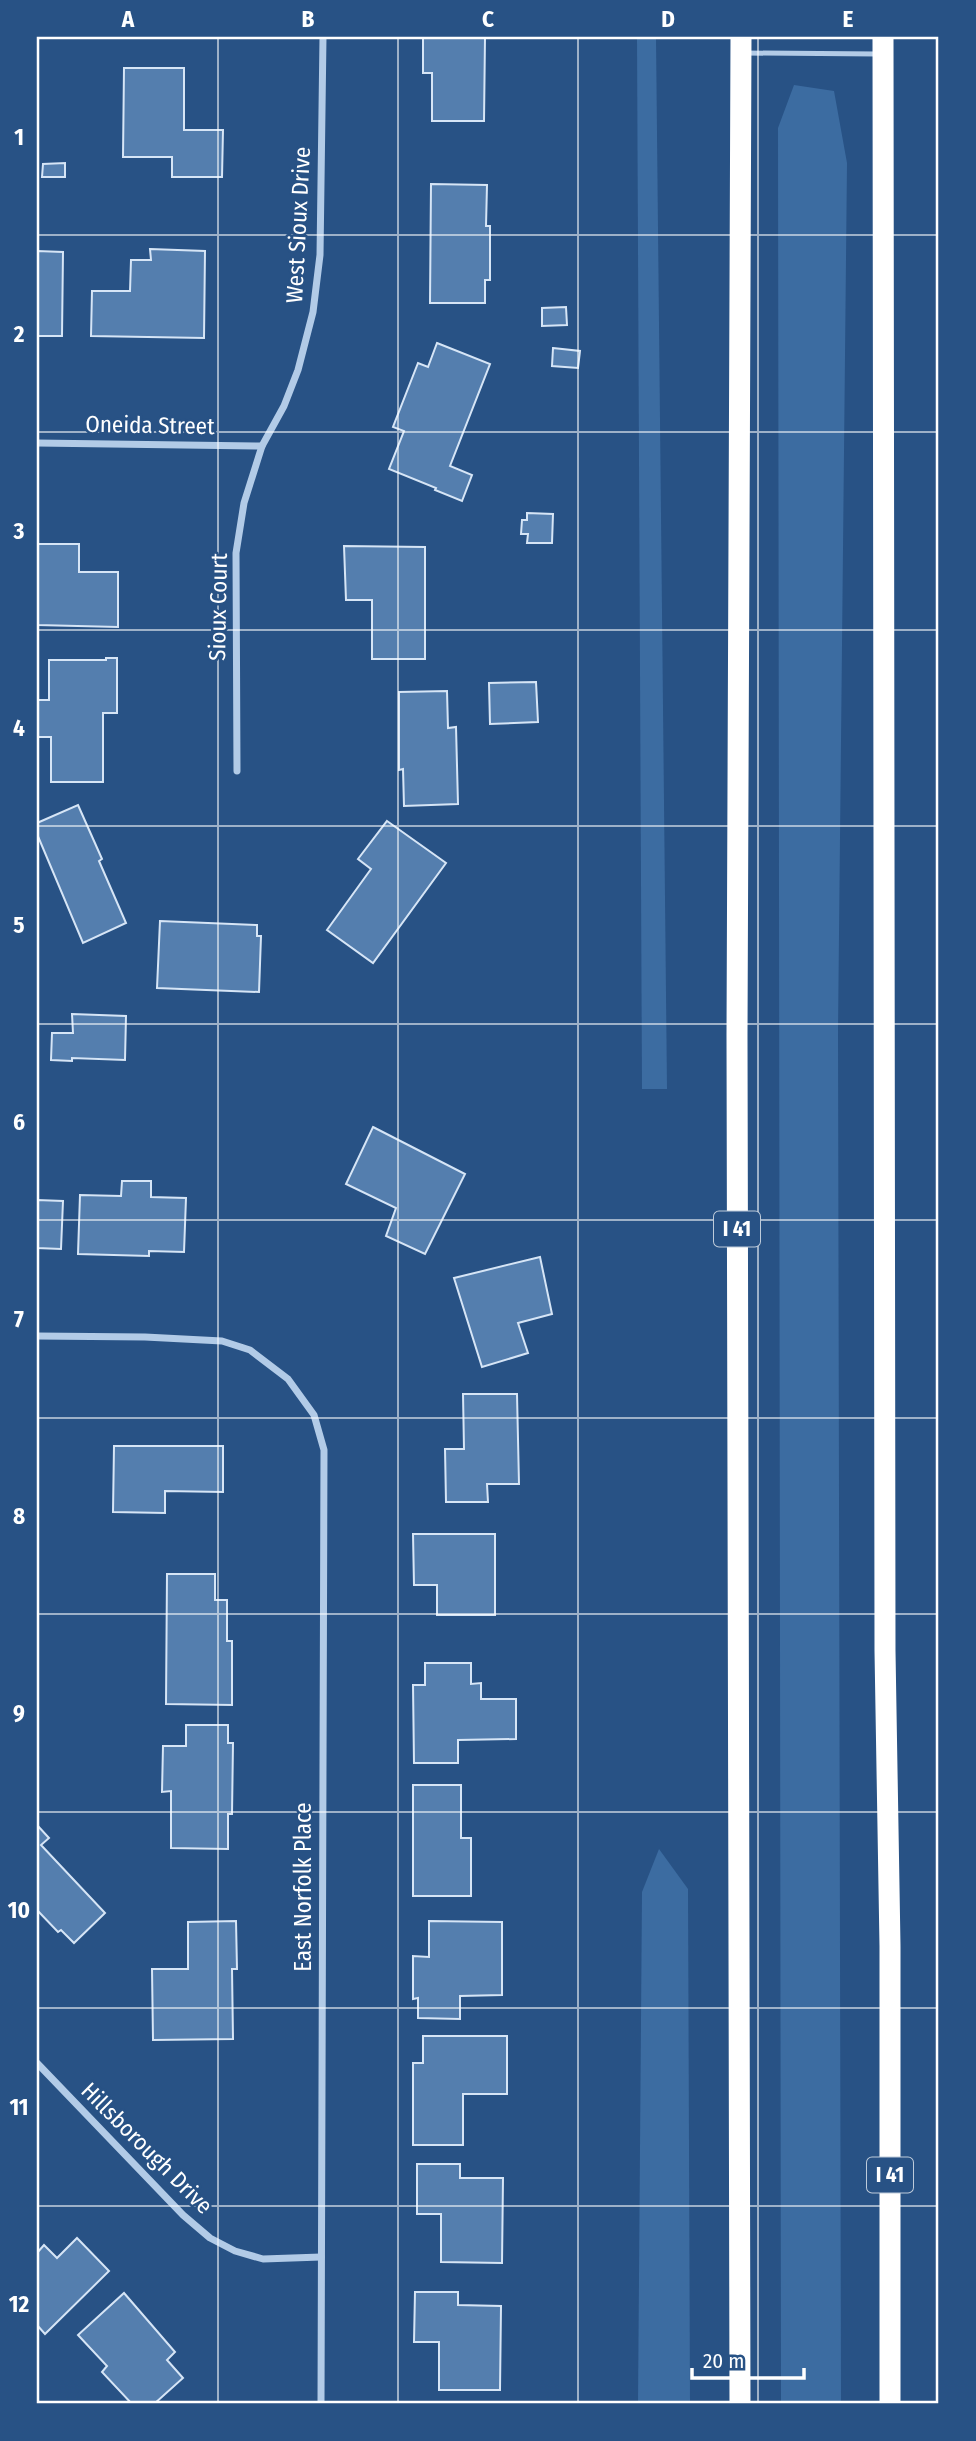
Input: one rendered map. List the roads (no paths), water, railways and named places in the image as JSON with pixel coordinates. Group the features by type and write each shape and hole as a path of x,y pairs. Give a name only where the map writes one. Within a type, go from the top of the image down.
{"highway":[{"name":"I 41","path":"740,2404 737,1021 741,45"},
{"name":"I 41","path":"883,45 885,1651 890,1946 890,2404"}],"street":[{"name":"West Sioux Drive","path":"262,446 284,406 298,370 313,312 321,231 323,37"},
{"name":"Oneida Street","path":"37,443 262,446"},
{"name":"Sioux Court","path":"237,771 236,553 244,503 262,446"},
{"name":"East Norfolk Place","path":"37,1336 222,1341 250,1350 288,1379 314,1416 324,1450 321,2404"},
{"name":"Hillsborough Drive","path":"37,2063 183,2215 210,2238 235,2251 263,2259 321,2257"}],"lane":[{"path":"741,45 883,45"}]}
